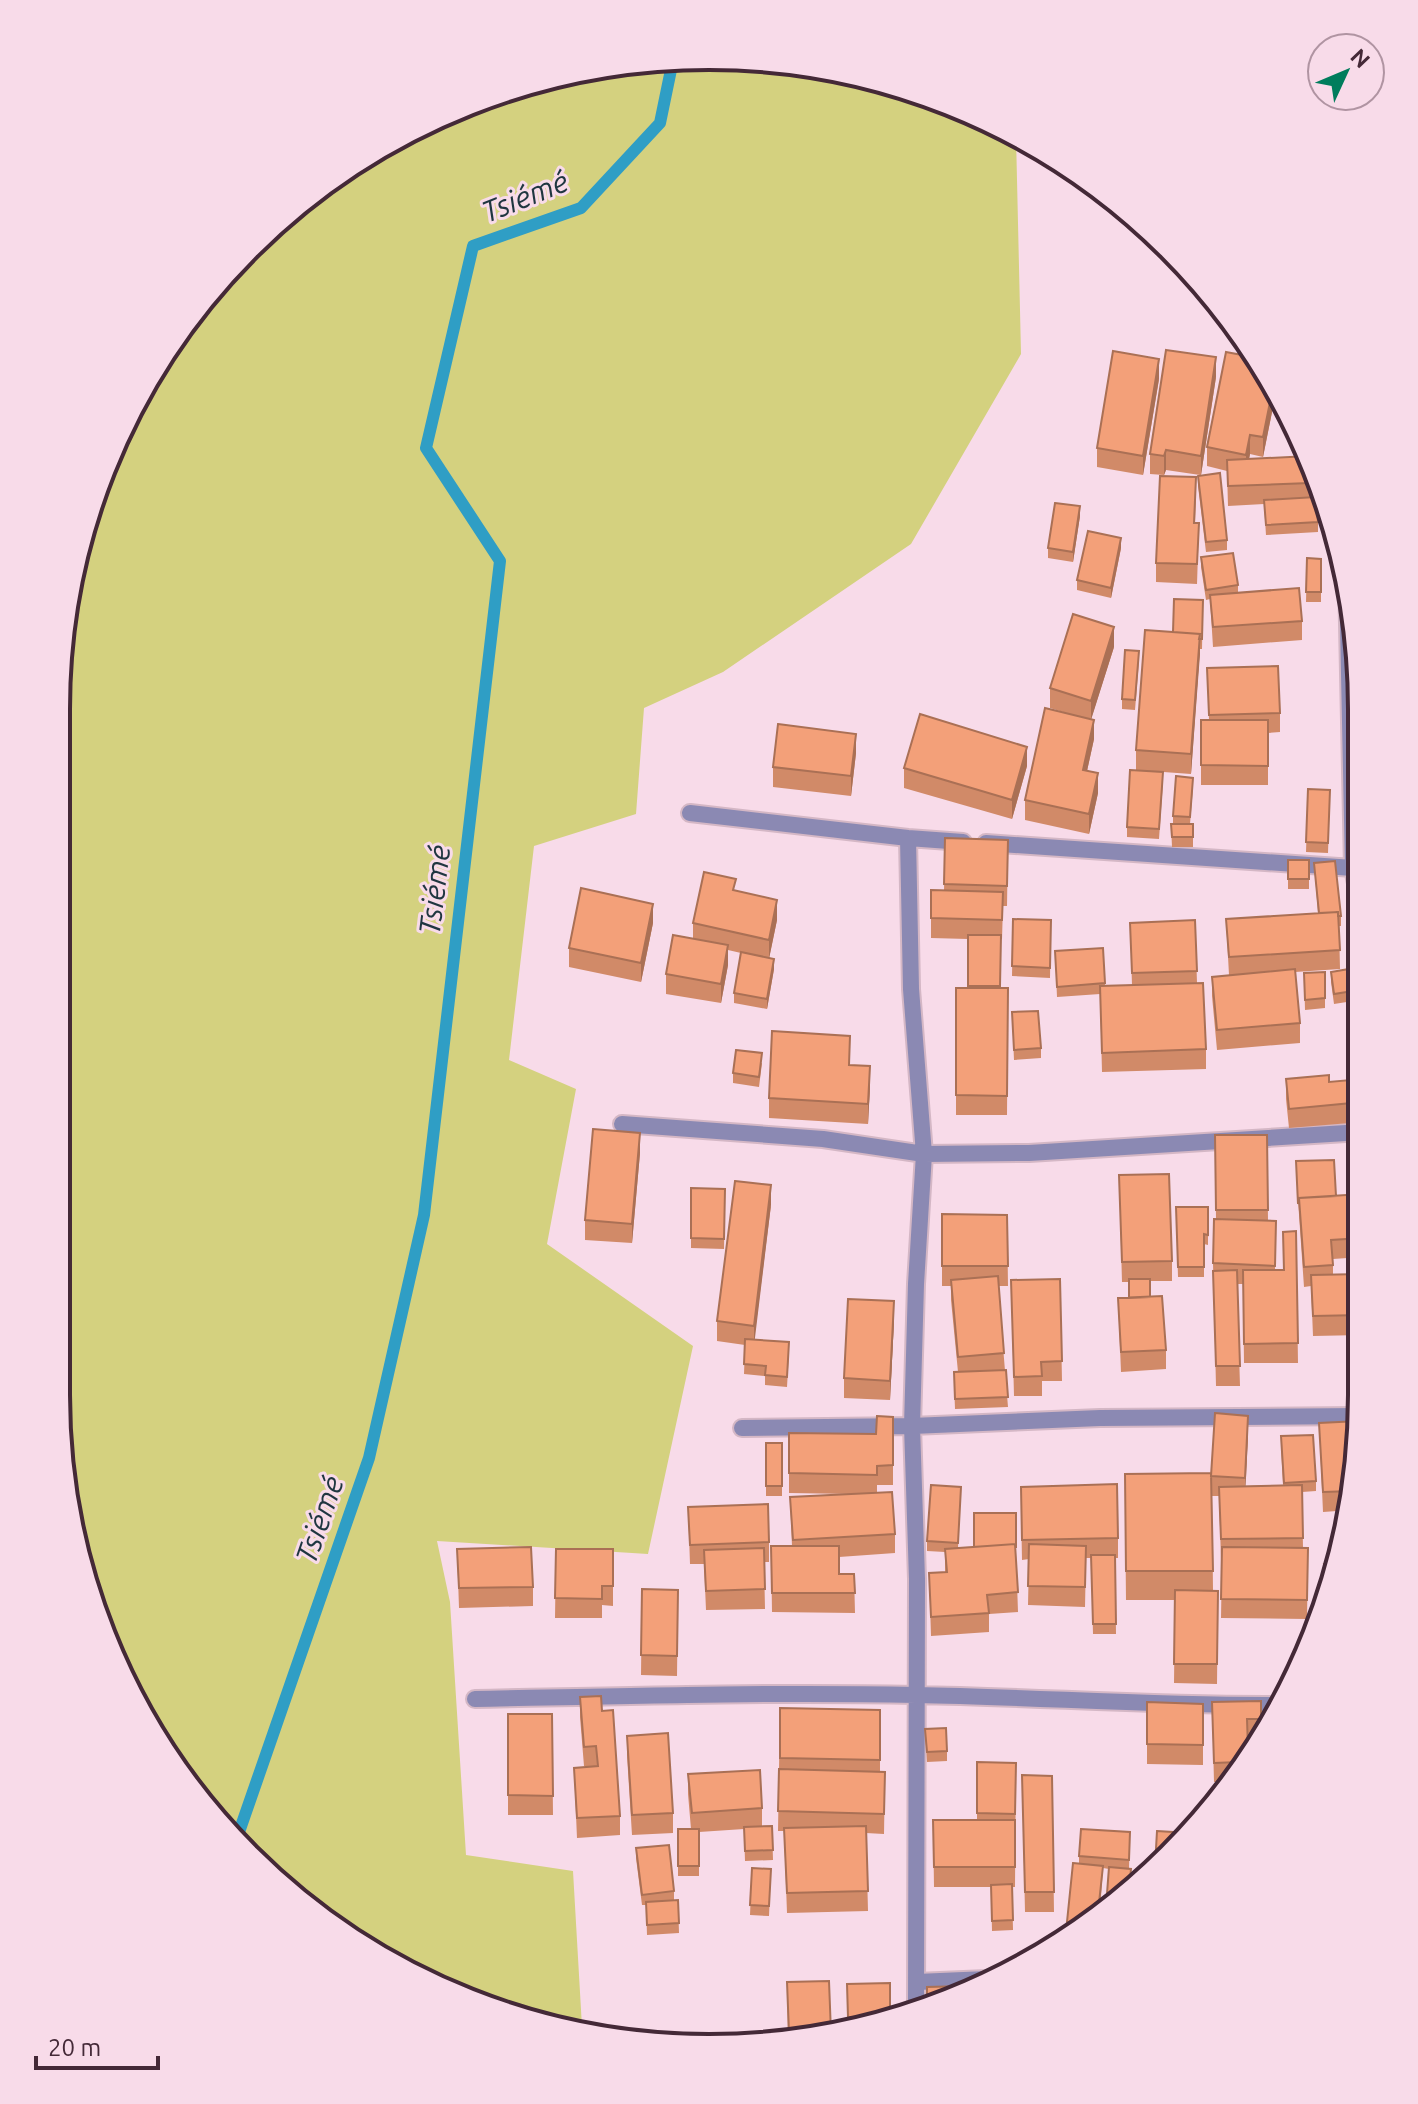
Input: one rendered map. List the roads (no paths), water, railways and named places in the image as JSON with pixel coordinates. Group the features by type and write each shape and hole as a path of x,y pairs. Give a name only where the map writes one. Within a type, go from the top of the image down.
{"street":[{"path":"690,813 908,838 1348,866"},
{"path":"908,838 911,989 924,1154 912,1426 917,1579 916,1999"},
{"path":"622,1124 823,1139 924,1154 1029,1153 1348,1133"},
{"path":"742,1428 912,1426 1100,1418 1347,1416"},
{"path":"475,1699 916,1695 1267,1705"},
{"path":"917,1982 965,1980"}],"waterway":[{"name":"Tsiémé","path":"240,1828 369,1458 424,1215 500,561 426,448 473,246 581,208 660,123 671,71"}]}
